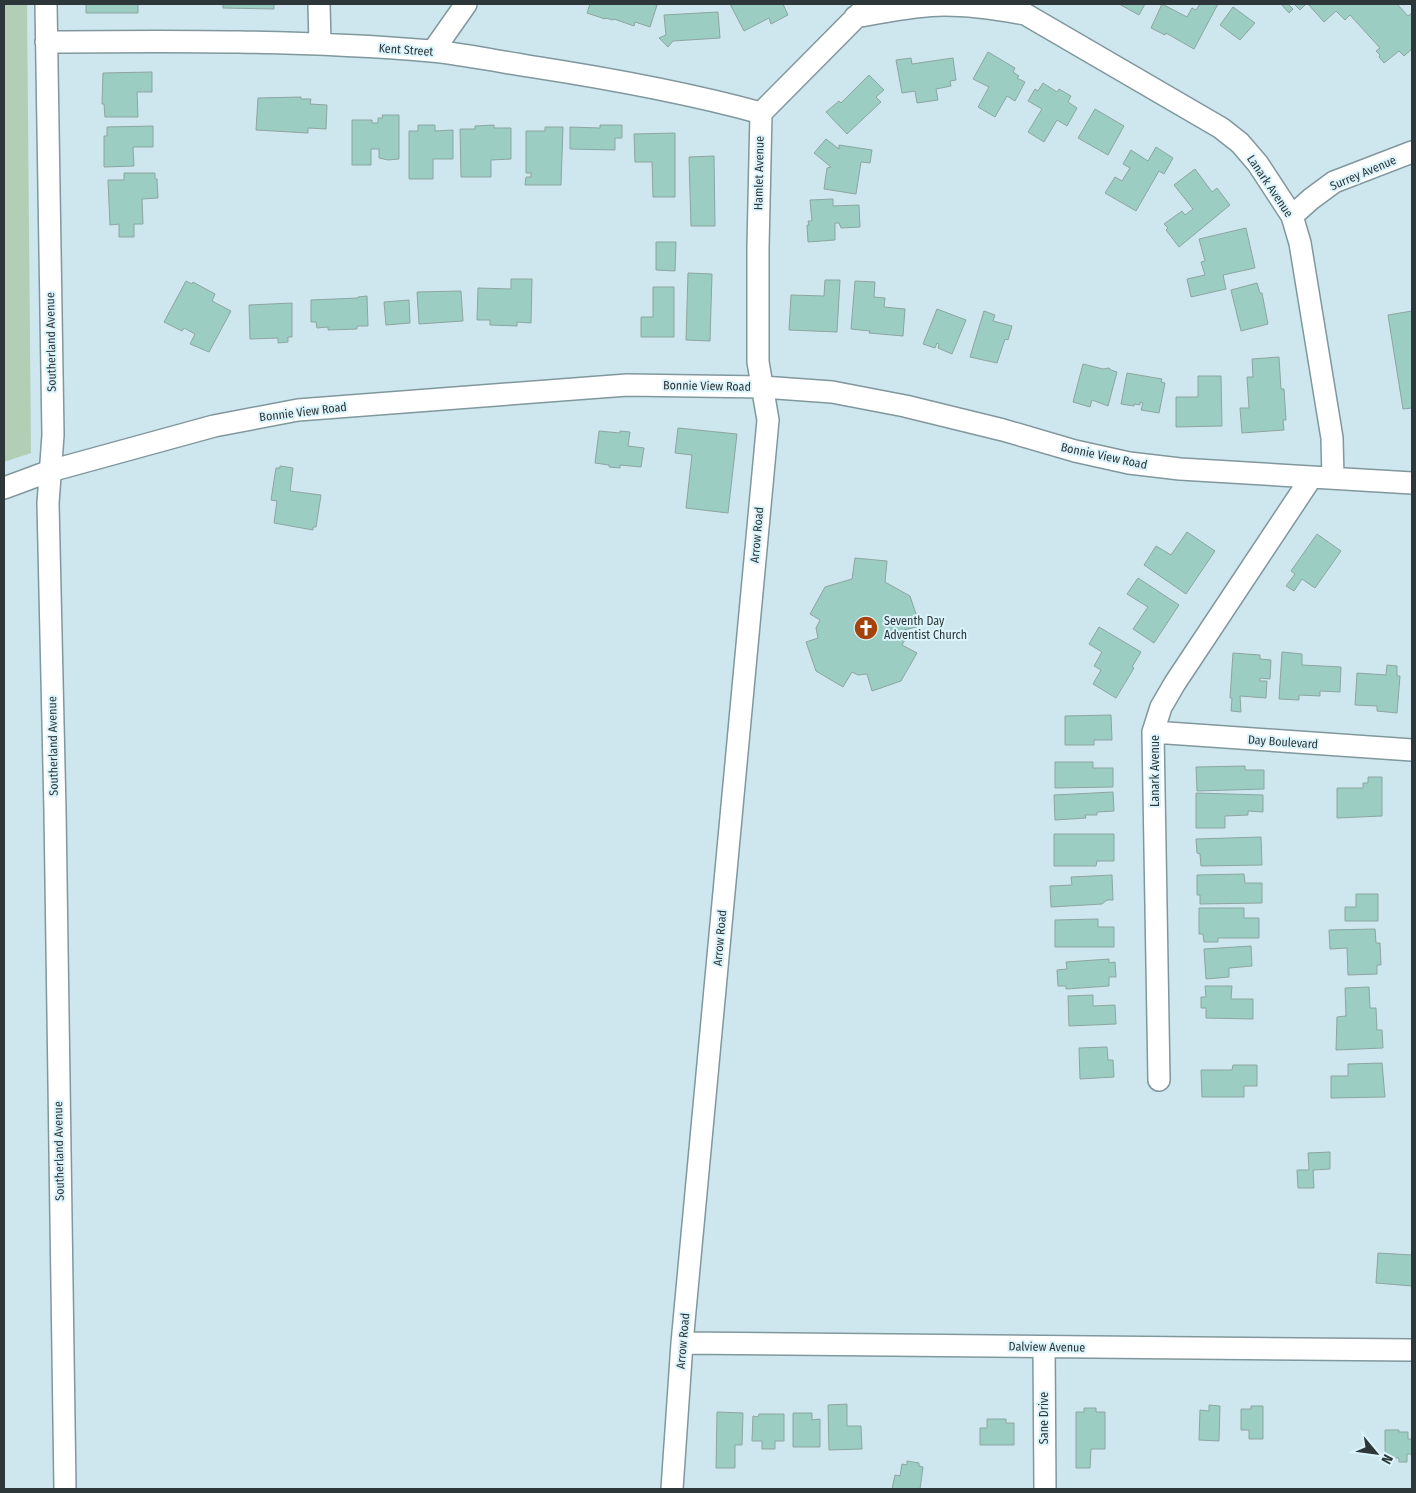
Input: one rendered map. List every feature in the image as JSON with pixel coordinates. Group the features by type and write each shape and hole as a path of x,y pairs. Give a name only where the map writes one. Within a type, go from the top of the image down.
{"street":[{"name":"Southerland Avenue","path":"46,4 52,435 48,513 65,1489"},
{"path":"319,4 320,44"},
{"path":"433,51 466,4"},
{"name":"Lanark Avenue","path":"862,10 944,5 1019,9 1221,128 1240,143 1258,164 1292,216 1300,243 1332,438 1333,478"},
{"path":"761,113 862,10"},
{"name":"Kent Street","path":"46,42 185,41 320,44 433,51 582,74 715,100 761,113"},
{"name":"Hamlet Avenue","path":"761,113 758,362 762,387"},
{"name":"Surrey Avenue","path":"1292,216 1311,198 1334,182 1412,152"},
{"name":"Bonnie View Road","path":"4,488 50,470 214,426 298,410 627,385 762,387 832,392 886,402 1003,430 1075,451 1129,463 1180,470 1412,483"},
{"name":"Arrow Road","path":"672,1489 682,1344 768,420 762,387"},
{"name":"Lanark Avenue","path":"1159,1080 1154,732 1161,708 1175,683 1311,478"},
{"name":"Day Boulevard","path":"1154,732 1412,750"},
{"name":"Dalview Avenue","path":"682,1344 1412,1350"},
{"name":"Sane Drive","path":"1044,1347 1045,1489"}],"green space":[{"path":"4,4 27,4 31,453 4,462"}],"building":[{"path":"86,4 138,4 138,13 86,13"},
{"path":"223,4 274,4 274,9 223,8"},
{"path":"590,4 657,5 650,27 635,22 634,26 587,13"},
{"path":"730,4 783,4 788,15 771,24 769,18 744,31"},
{"path":"1119,4 1145,4 1139,15"},
{"path":"1162,4 1187,17 1192,8 1196,10 1200,4 1218,4 1194,49 1166,33 1165,35 1151,28"},
{"path":"1281,4 1288,4 1293,9 1289,13"},
{"path":"1294,4 1306,4 1300,10"},
{"path":"1308,4 1397,4 1408,16 1412,13 1412,49 1404,56 1399,51 1384,63 1376,51 1380,48 1350,15 1345,20 1336,11 1324,22"},
{"path":"1233,7 1255,23 1240,40 1220,25"},
{"path":"718,12 720,38 673,41 668,47 659,38 666,35 664,15"},
{"path":"988,52 1015,68 1013,72 1019,76 1017,78 1025,82 1015,101 1007,96 995,117 978,107 989,87 973,79"},
{"path":"911,58 912,64 953,58 956,80 950,81 951,86 936,89 938,100 917,103 915,91 902,93 896,60"},
{"path":"152,72 152,92 137,92 138,117 105,117 104,104 102,104 103,73"},
{"path":"869,75 884,90 876,97 881,102 847,134 826,112 839,101 841,103"},
{"path":"1043,83 1057,92 1059,89 1071,96 1068,102 1077,108 1067,126 1057,120 1044,142 1028,132 1042,109 1028,101 1035,89 1038,91"},
{"path":"301,97 301,99 311,99 310,104 327,105 326,129 308,128 308,133 256,130 258,98"},
{"path":"1095,109 1124,126 1108,155 1078,138"},
{"path":"382,115 399,115 399,159 388,160 379,158 379,149 371,149 371,165 352,165 352,120 372,120 372,123 378,123 378,118 383,118"},
{"path":"418,125 435,125 435,131 453,130 453,159 433,159 433,179 409,179 409,131 418,131"},
{"path":"494,125 494,128 511,128 511,159 491,160 491,177 461,177 460,129 475,129 475,126"},
{"path":"600,125 622,125 622,138 615,138 615,150 570,149 570,127 600,128"},
{"path":"153,126 153,147 133,147 134,166 104,167 104,136 107,136 107,127"},
{"path":"545,127 563,127 561,185 525,185 526,177 531,177 531,173 526,173 526,131 545,131"},
{"path":"675,133 675,197 653,197 652,162 635,162 634,134"},
{"path":"826,139 839,149 839,145 872,150 870,163 861,162 856,194 824,189 827,168 831,167 814,153"},
{"path":"1156,147 1173,158 1164,174 1159,171 1136,211 1105,193 1115,177 1122,181 1130,168 1123,164 1131,150 1148,161"},
{"path":"714,156 715,226 691,226 689,157"},
{"path":"1195,169 1212,192 1217,188 1230,205 1179,247 1166,230 1168,228 1164,224 1182,211 1185,215 1193,209 1174,185"},
{"path":"124,173 155,173 155,179 157,179 158,198 142,199 143,224 134,224 134,237 119,237 119,224 110,225 108,180 124,180"},
{"path":"833,199 833,206 859,205 860,227 841,228 839,223 835,223 835,240 808,242 807,225 809,225 808,221 812,221 810,200"},
{"path":"1246,228 1255,268 1223,275 1226,289 1191,297 1187,279 1205,275 1201,262 1205,261 1199,239"},
{"path":"656,242 676,242 675,271 656,270"},
{"path":"688,273 712,274 710,341 686,340"},
{"path":"511,279 532,279 531,323 517,322 517,326 490,325 490,320 477,320 478,288 511,289"},
{"path":"825,280 840,280 837,332 789,330 791,295 824,296"},
{"path":"186,281 192,284 193,282 215,294 212,301 231,311 209,352 190,344 195,334 184,328 182,331 164,322"},
{"path":"855,281 875,282 874,297 885,298 884,307 905,309 903,336 869,333 870,331 851,329"},
{"path":"1257,283 1260,293 1262,293 1268,324 1241,331 1231,290"},
{"path":"653,287 674,287 674,337 641,337 641,317 653,317"},
{"path":"461,291 463,321 419,324 417,292"},
{"path":"367,296 368,326 357,326 357,329 328,330 328,327 317,328 316,322 311,322 311,300"},
{"path":"409,300 410,323 386,325 384,302"},
{"path":"292,303 292,337 288,337 288,342 278,343 278,338 250,339 249,305"},
{"path":"937,309 966,320 952,354 938,348 939,344 937,343 935,348 923,344"},
{"path":"984,311 995,315 993,321 1012,326 1008,340 1005,339 997,363 970,357"},
{"path":"1412,311 1412,408 1403,409 1388,315"},
{"path":"1279,357 1281,389 1284,389 1286,420 1283,420 1284,430 1242,433 1240,408 1249,408 1247,377 1253,377 1252,359"},
{"path":"1083,364 1103,369 1109,368 1117,372 1108,406 1092,400 1090,407 1073,402"},
{"path":"1127,373 1162,379 1161,382 1165,383 1159,413 1141,410 1143,403 1140,402 1140,405 1134,404 1134,406 1121,404"},
{"path":"1198,376 1221,376 1222,426 1176,427 1176,397 1198,397"},
{"path":"678,428 737,434 728,513 686,508 692,455 675,453"},
{"path":"599,431 630,432 628,446 644,448 641,467 620,465 620,468 595,463"},
{"path":"280,466 293,468 290,491 321,495 316,527 313,527 313,530 274,523 277,501 271,500 276,468 280,468"},
{"path":"1187,532 1215,551 1186,594 1144,565 1156,546 1171,555"},
{"path":"1317,534 1341,551 1315,588 1302,579 1294,591 1286,586 1295,574 1291,571"},
{"path":"855,558 887,561 885,582 910,596 920,626 904,630 906,638 902,645 917,653 901,681 872,691 867,674 858,675 852,672 843,687 816,671 806,642 818,638 816,628 820,620 810,614 825,587 852,579"},
{"path":"1138,578 1179,605 1154,643 1133,629 1148,607 1127,594"},
{"path":"1099,627 1141,652 1116,698 1093,684 1101,670 1094,666 1102,652 1089,644"},
{"path":"1282,652 1302,654 1302,665 1341,667 1340,692 1320,691 1320,696 1299,695 1299,700 1279,699"},
{"path":"1233,653 1260,655 1260,659 1271,660 1270,679 1260,678 1260,681 1267,681 1266,698 1240,696 1241,712 1231,711"},
{"path":"1387,665 1397,666 1397,676 1400,676 1397,713 1377,711 1377,706 1355,705 1357,673 1386,675"},
{"path":"1111,715 1112,740 1094,740 1094,745 1065,745 1065,716"},
{"path":"1055,762 1093,762 1093,768 1113,768 1113,787 1055,788"},
{"path":"1245,766 1245,770 1264,770 1264,789 1197,791 1196,767"},
{"path":"1368,777 1382,777 1382,816 1337,818 1337,788 1363,788 1363,783 1368,783"},
{"path":"1113,792 1114,811 1097,812 1097,815 1085,815 1086,818 1055,820 1054,795"},
{"path":"1196,793 1263,795 1263,812 1248,811 1248,815 1225,816 1225,828 1196,828"},
{"path":"1054,834 1114,834 1114,861 1097,861 1096,866 1054,866"},
{"path":"1261,837 1262,865 1201,866 1200,854 1197,853 1196,839"},
{"path":"1244,874 1245,883 1262,883 1262,903 1200,904 1200,895 1197,895 1197,875"},
{"path":"1112,875 1113,900 1107,900 1102,904 1051,907 1050,886 1072,885 1071,877"},
{"path":"1356,894 1378,894 1378,921 1345,921 1345,907 1356,907"},
{"path":"1199,908 1244,908 1244,918 1259,918 1259,938 1218,938 1218,942 1204,942 1203,934 1199,934"},
{"path":"1098,919 1098,927 1114,927 1114,947 1055,947 1055,920"},
{"path":"1375,929 1376,943 1380,943 1381,965 1377,965 1377,974 1348,975 1347,948 1330,949 1329,930"},
{"path":"1251,946 1252,966 1229,968 1229,977 1206,979 1204,949"},
{"path":"1109,959 1109,963 1115,962 1116,977 1109,977 1109,986 1066,989 1066,986 1058,986 1057,970 1067,969 1066,962"},
{"path":"1205,986 1232,986 1231,999 1253,999 1253,1019 1206,1018 1206,1008 1201,1008 1201,997 1206,997"},
{"path":"1369,987 1370,1008 1376,1008 1377,1030 1382,1030 1383,1048 1336,1050 1337,1017 1346,1016 1345,988"},
{"path":"1093,995 1093,1006 1115,1005 1116,1024 1069,1026 1068,996"},
{"path":"1107,1047 1108,1060 1113,1060 1114,1077 1080,1079 1079,1048"},
{"path":"1382,1063 1385,1097 1331,1098 1331,1076 1348,1076 1348,1064"},
{"path":"1233,1065 1257,1065 1257,1086 1244,1086 1244,1097 1202,1097 1201,1070 1232,1070"},
{"path":"1330,1152 1330,1169 1313,1170 1314,1188 1298,1188 1297,1170 1309,1170 1308,1153"},
{"path":"1378,1253 1412,1255 1412,1286 1376,1283"},
{"path":"847,1404 847,1426 861,1426 862,1449 829,1450 828,1405"},
{"path":"1209,1405 1220,1406 1219,1441 1199,1440 1200,1410 1209,1411"},
{"path":"1251,1406 1263,1406 1263,1439 1249,1439 1249,1430 1241,1430 1241,1409 1251,1409"},
{"path":"1084,1408 1096,1408 1096,1412 1105,1412 1105,1449 1091,1449 1090,1468 1076,1468 1076,1412 1084,1412"},
{"path":"717,1412 743,1413 742,1445 735,1445 735,1468 716,1468"},
{"path":"793,1413 812,1413 812,1420 820,1419 820,1447 793,1447"},
{"path":"759,1414 784,1414 784,1441 775,1441 775,1449 762,1449 762,1441 752,1441 753,1416 758,1417"},
{"path":"987,1419 1006,1419 1006,1423 1014,1423 1014,1445 980,1445 980,1428 987,1428"},
{"path":"1385,1430 1408,1432 1408,1439 1412,1439 1412,1454 1407,1454 1407,1462 1399,1462 1399,1458 1385,1458"},
{"path":"907,1461 919,1463 919,1466 923,1467 920,1489 892,1489 895,1475 900,1476 902,1464 907,1465"}],"place":[{"name":"Seventh Day Adventist Church","path":"866,628"}]}
